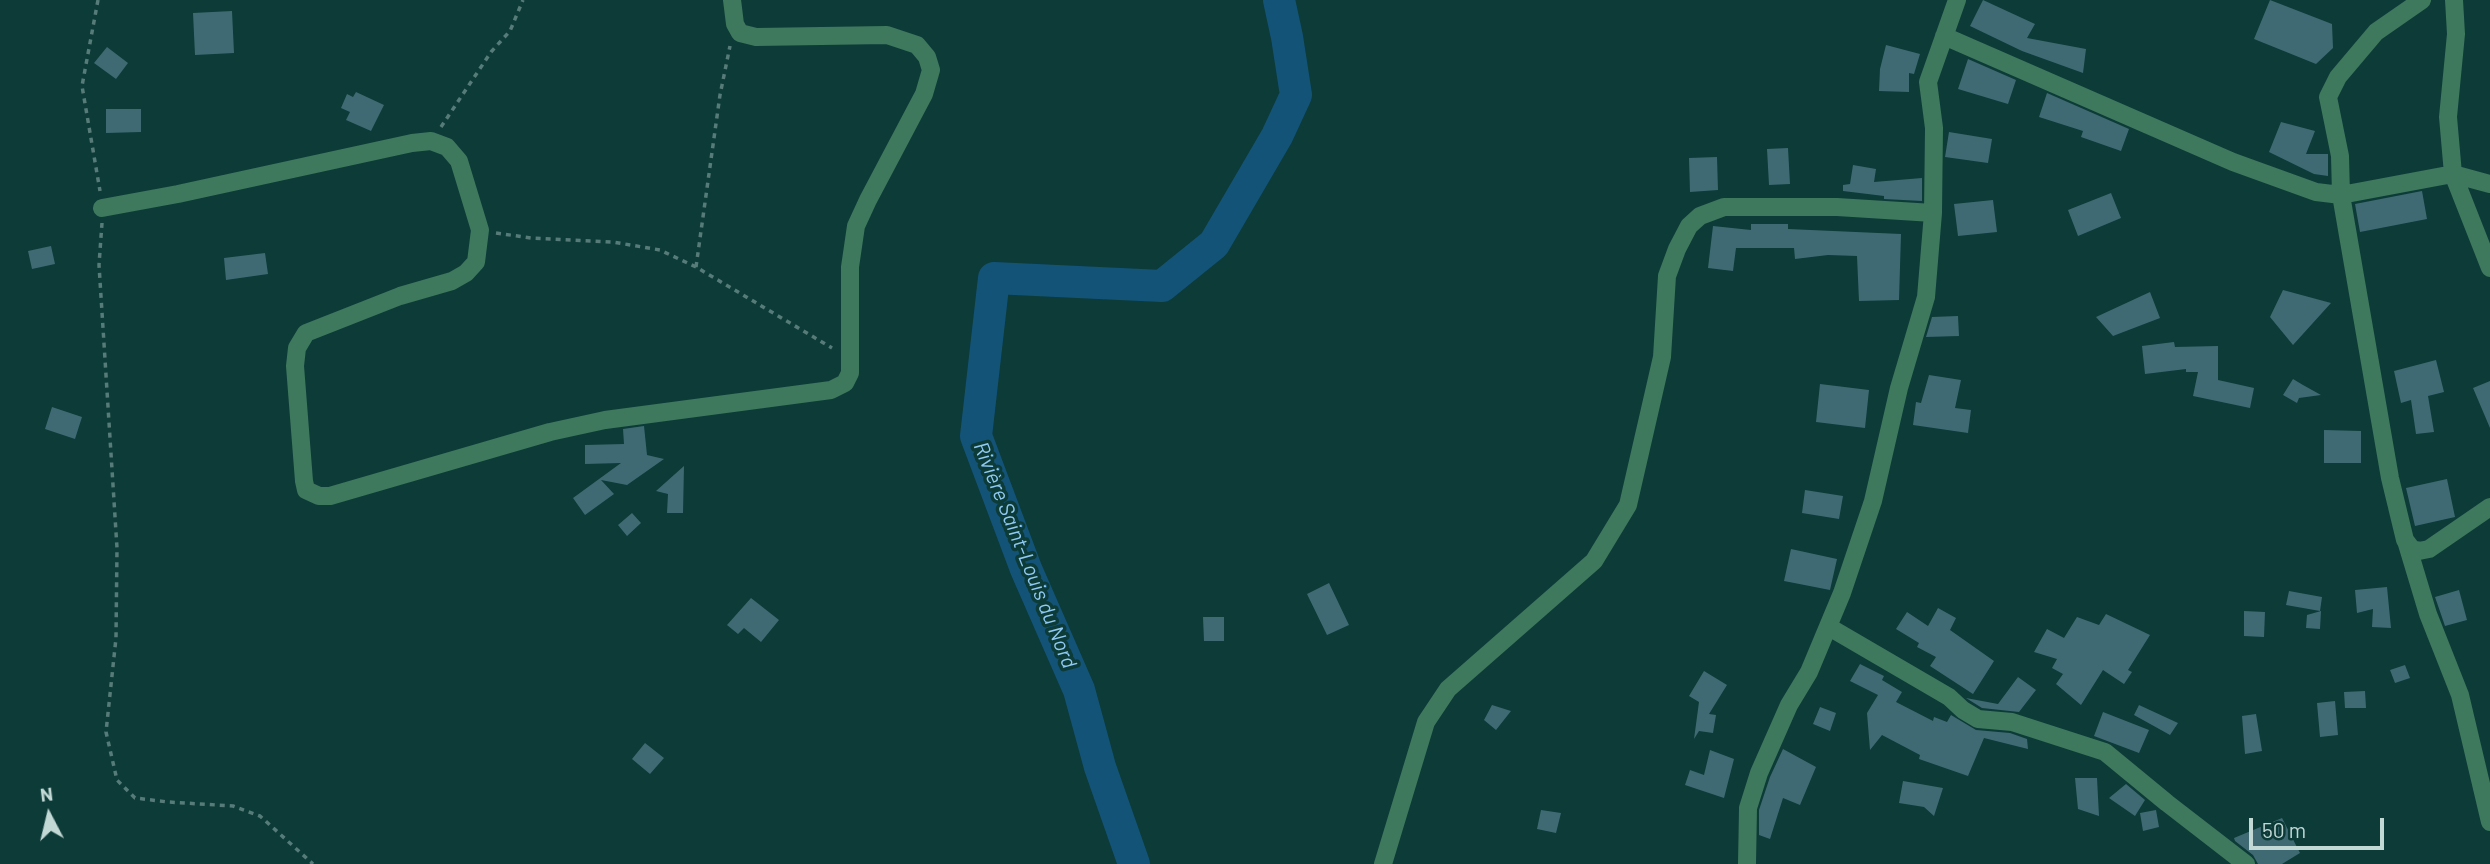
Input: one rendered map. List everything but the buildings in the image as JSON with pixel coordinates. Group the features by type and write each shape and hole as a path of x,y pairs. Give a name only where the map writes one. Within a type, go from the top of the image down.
{"street":[{"path":"102,208 431,141 447,147 459,161 480,230 476,262 466,273 452,281 400,296 306,333 297,348 295,366 304,481 306,490 319,496 330,496 550,432 604,421 831,390 845,383 850,373 850,267 856,226 924,94 931,70 927,57 917,45 887,35 756,37 740,33 735,24 732,0"},
{"path":"1746,864 1748,808 1759,772 1789,705 1809,672 1829,627 1873,501 1899,388 1926,297 1933,213 1934,128 1928,82 1957,0"},
{"path":"2422,0 2376,32 2338,77 2328,97 2340,156 2341,195 2390,478 2405,540 2428,614 2460,695 2490,822"},
{"path":"2454,0 2456,34 2448,117 2453,174 2490,268"},
{"path":"1944,36 2233,162 2316,192 2341,195 2453,174 2490,184"},
{"path":"1383,864 1426,722 1448,690 1594,561 1628,505 1662,357 1667,276 1689,226 1700,216 1724,207 1837,207 1933,213"},
{"path":"2405,540 2412,550 2429,549 2490,507"},
{"path":"1829,627 1949,697 1978,719 2012,722 2105,752 2246,864"}],"path":[{"path":"98,0 82,86 102,208 100,277 117,548 116,638 106,733 117,780 135,798 233,806 260,816 313,864"},
{"path":"431,141 491,52 510,31 523,0"},
{"path":"695,267 720,95 735,24"},
{"path":"480,230 531,239 613,242 660,250 695,267 851,358"}],"waterway":[{"name":"Rivière Saint-Louis du Nord","path":"1134,864 1100,767 1079,690 1026,569 976,436 994,278 1162,286 1214,244 1277,136 1296,95 1279,0"}]}
